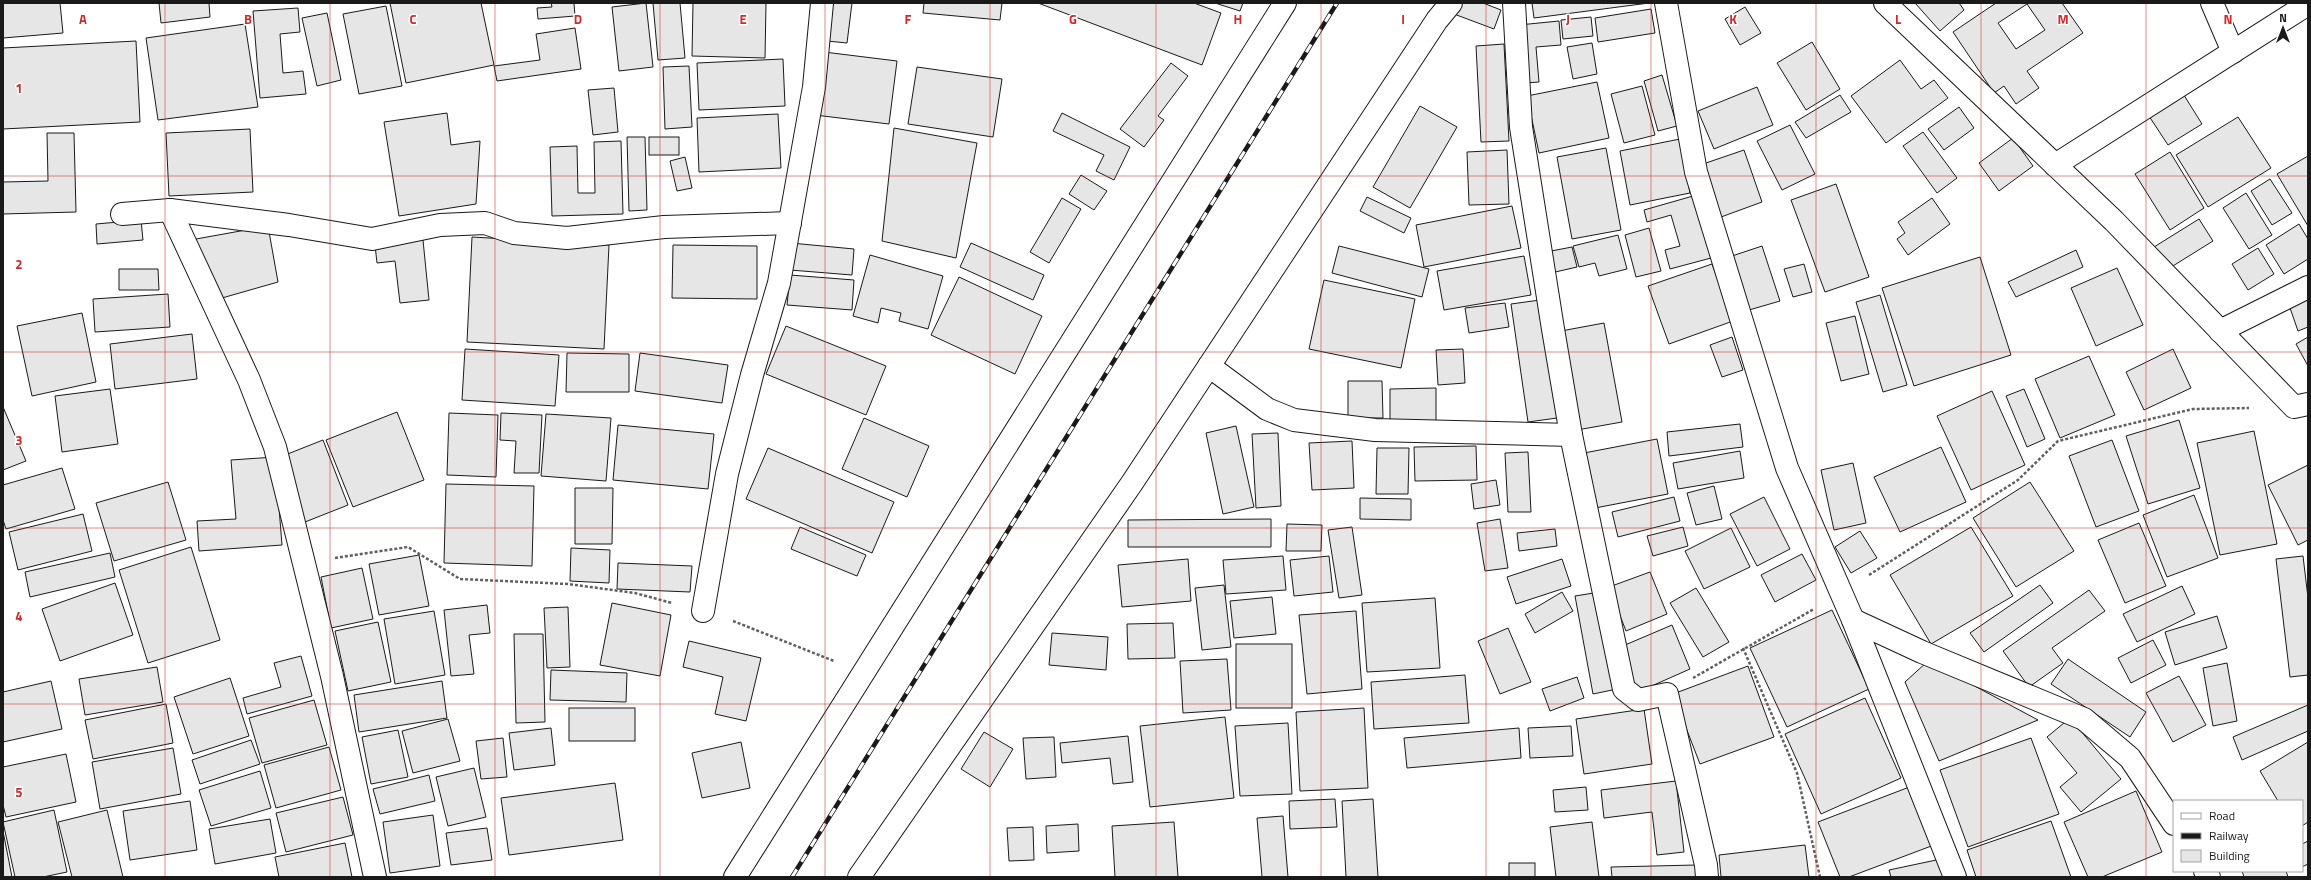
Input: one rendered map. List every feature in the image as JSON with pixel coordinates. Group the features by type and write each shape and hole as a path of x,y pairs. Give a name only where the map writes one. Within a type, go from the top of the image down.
{"street":[{"path":"703,611 727,474 752,375 779,283 814,87 822,3"},
{"path":"735,877 1285,3"},
{"path":"859,877 1132,483 1437,20 1451,3"},
{"path":"1514,3 1521,127 1572,435 1624,689 1638,700 1667,694 1706,864 1707,877"},
{"path":"1666,3 1696,172 1787,468 1842,593 1955,877"},
{"path":"1885,3 2114,220 2220,331 2301,405"},
{"path":"2212,3 2233,52"},
{"path":"2055,164 2308,4"},
{"path":"122,214 170,210 289,225 372,239 440,225 485,223 514,233 567,238 664,227 790,223"},
{"path":"170,210 249,380 275,447 305,562 362,811 375,877"},
{"path":"2220,331 2308,287"},
{"path":"1209,366 1267,409 1294,420 1375,430 1572,435"},
{"path":"1853,620 1922,652 2084,719 2130,758 2173,822"}],"path":[{"path":"1667,694 1743,648 1842,593 2018,480 2058,441 2193,409 2301,405"},
{"path":"305,562 408,547 460,579 568,584 635,593 703,611 811,652 862,674"},
{"path":"1743,648 1797,773 1820,877"}],"building":[{"path":"3,3 60,3 63,33 3,38"},
{"path":"159,3 209,3 210,17 161,23"},
{"path":"390,3 481,3 494,65 406,83"},
{"path":"551,3 574,3 575,16 538,19 537,8 552,7"},
{"path":"646,3 653,67 619,71 612,7"},
{"path":"653,3 680,3 685,58 658,60"},
{"path":"693,3 766,3 765,58 692,56"},
{"path":"833,3 852,3 847,43 827,41"},
{"path":"924,3 1002,3 1000,20 923,13"},
{"path":"1038,3 1194,3 1221,13 1202,65"},
{"path":"1215,3 1243,3 1240,11"},
{"path":"1458,3 1483,3 1501,10 1494,29 1454,14"},
{"path":"1532,3 1649,3 1534,18"},
{"path":"1915,3 1959,3 1964,10 1940,31"},
{"path":"1996,3 2062,3 2083,33 2027,71 2039,88 2016,104 2004,86 1994,93 1953,32","holes":["2027,4 2045,30 2016,49 1998,23"]},
{"path":"386,6 402,86 359,94 343,14"},
{"path":"1745,7 1761,33 1740,45 1725,19"},
{"path":"298,8 300,32 280,34 283,73 303,71 306,94 260,98 253,11"},
{"path":"1651,9 1655,33 1598,42 1595,18"},
{"path":"327,13 341,80 317,86 302,18"},
{"path":"1591,17 1593,36 1563,39 1561,20"},
{"path":"1559,21 1561,45 1536,47 1539,82 1525,83 1519,25"},
{"path":"245,24 258,107 158,120 146,38"},
{"path":"575,28 581,69 497,81 494,66 540,60 536,34"},
{"path":"136,41 140,122 3,129 3,48"},
{"path":"1812,42 1840,89 1806,110 1777,63"},
{"path":"1592,43 1597,74 1573,79 1567,47"},
{"path":"1504,44 1509,141 1481,142 1476,46"},
{"path":"824,52 897,61 889,124 815,115"},
{"path":"783,59 785,106 699,110 697,63"},
{"path":"1900,60 1921,89 1934,80 1948,98 1886,143 1851,96"},
{"path":"1171,63 1188,76 1158,116 1164,120 1144,147 1120,129"},
{"path":"689,66 692,127 665,129 663,67"},
{"path":"917,67 1002,79 993,137 908,124"},
{"path":"1662,75 1677,126 1658,131 1644,81"},
{"path":"1597,82 1609,138 1539,153 1527,96"},
{"path":"1642,86 1655,135 1624,143 1611,94"},
{"path":"1757,87 1773,125 1714,149 1698,111"},
{"path":"614,88 618,132 593,135 588,90"},
{"path":"2182,92 2202,124 2168,145 2147,113"},
{"path":"1840,95 1851,112 1806,138 1795,122"},
{"path":"1420,106 1457,127 1410,208 1373,187"},
{"path":"1959,107 1974,128 1944,150 1928,129"},
{"path":"447,113 451,145 480,141 476,204 399,216 384,122"},
{"path":"1062,113 1130,147 1114,180 1096,171 1104,155 1053,131"},
{"path":"778,114 781,168 699,172 697,118"},
{"path":"2238,117 2271,168 2208,207 2176,155"},
{"path":"1790,125 1815,174 1782,190 1757,141"},
{"path":"894,128 977,143 956,258 882,241"},
{"path":"250,129 253,192 169,196 166,133"},
{"path":"1923,132 1957,178 1937,193 1903,146"},
{"path":"47,133 74,133 76,212 3,214 3,182 48,181"},
{"path":"627,137 645,137 647,210 629,211"},
{"path":"649,137 679,137 679,155 649,155"},
{"path":"2013,138 2033,166 1999,191 1979,163"},
{"path":"1680,139 1690,193 1630,205 1620,151"},
{"path":"621,141 623,214 552,216 550,147 577,146 578,193 595,193 594,142"},
{"path":"1606,148 1621,230 1572,239 1557,157"},
{"path":"1507,150 1509,204 1469,205 1467,152"},
{"path":"1744,150 1762,202 1721,217 1703,164"},
{"path":"2170,152 2204,208 2170,230 2135,174"},
{"path":"2308,156 2308,226 2277,174"},
{"path":"685,157 692,188 677,191 670,161"},
{"path":"1081,175 1107,191 1094,210 1069,194"},
{"path":"2270,179 2292,213 2272,225 2251,191"},
{"path":"1836,184 1869,277 1825,292 1791,200"},
{"path":"2246,193 2272,235 2249,249 2223,208"},
{"path":"1693,196 1711,258 1670,269 1665,250 1680,246 1671,215 1647,222 1644,210"},
{"path":"1367,197 1411,218 1404,233 1360,211"},
{"path":"1062,198 1081,209 1049,263 1030,252"},
{"path":"1932,198 1950,224 1908,255 1897,239 1905,233 1898,222"},
{"path":"1512,206 1521,248 1424,267 1416,225"},
{"path":"2199,219 2213,241 2168,269 2154,247"},
{"path":"141,220 143,240 97,244 96,224"},
{"path":"2299,224 2308,239 2308,259 2284,274 2266,245"},
{"path":"268,226 278,282 208,302 185,241"},
{"path":"1649,228 1661,271 1636,277 1625,235"},
{"path":"1618,235 1627,269 1599,276 1595,263 1579,267 1573,246"},
{"path":"472,237 609,245 604,349 467,342"},
{"path":"423,240 429,300 400,303 395,261 377,263 375,245"},
{"path":"791,243 854,249 852,275 790,270"},
{"path":"971,243 1044,275 1033,300 960,267"},
{"path":"673,245 757,246 757,299 672,298"},
{"path":"1339,246 1429,269 1422,297 1332,273"},
{"path":"1762,246 1780,301 1749,310 1732,256"},
{"path":"1572,247 1577,267 1551,273 1546,252"},
{"path":"2258,248 2274,274 2248,290 2232,264"},
{"path":"2076,250 2083,267 2016,297 2008,282"},
{"path":"870,255 943,276 928,329 899,321 901,313 881,308 878,323 853,316"},
{"path":"1524,256 1531,295 1444,310 1437,271"},
{"path":"1980,257 2011,355 1914,386 1882,288"},
{"path":"1712,264 1733,321 1669,344 1648,286"},
{"path":"1804,264 1812,292 1793,297 1784,269"},
{"path":"2117,268 2143,325 2096,346 2071,288"},
{"path":"119,269 158,269 159,290 119,290"},
{"path":"790,275 854,280 852,310 787,305"},
{"path":"959,277 1042,316 1015,374 931,335"},
{"path":"1324,280 1415,299 1401,368 1309,349"},
{"path":"168,294 170,327 95,332 93,299"},
{"path":"1880,295 1907,385 1883,392 1856,302"},
{"path":"2308,298 2308,327 2298,331 2289,305"},
{"path":"1540,300 1557,418 1528,422 1511,304"},
{"path":"1505,303 1509,327 1469,333 1465,308"},
{"path":"82,313 96,382 32,396 17,326"},
{"path":"1855,316 1869,374 1841,381 1826,323"},
{"path":"1604,323 1622,422 1577,430 1561,331"},
{"path":"786,326 886,366 866,415 766,374"},
{"path":"192,334 197,379 115,389 110,344"},
{"path":"1732,337 1743,370 1722,377 1710,345"},
{"path":"2308,337 2308,366 2296,344"},
{"path":"465,349 559,355 555,406 462,400"},
{"path":"1463,349 1465,383 1438,385 1436,350"},
{"path":"2173,349 2191,388 2144,410 2126,372"},
{"path":"567,353 629,354 629,392 566,392"},
{"path":"640,353 728,365 722,403 635,391"},
{"path":"2089,356 2115,415 2060,438 2035,379"},
{"path":"1348,381 1382,381 1383,418 1348,418"},
{"path":"1436,388 1436,425 1390,425 1390,389"},
{"path":"110,389 118,444 62,452 55,396"},
{"path":"2024,389 2045,439 2027,447 2006,396"},
{"path":"1992,391 2025,465 1971,490 1937,416"},
{"path":"3,407 26,461 3,470"},
{"path":"397,412 424,480 353,507 326,440"},
{"path":"449,413 498,415 496,477 447,475"},
{"path":"501,413 542,415 539,473 514,473 516,441 500,440"},
{"path":"546,414 611,418 606,481 541,476"},
{"path":"864,418 929,446 907,497 842,469"},
{"path":"2179,420 2200,488 2148,504 2126,436"},
{"path":"1740,424 1743,447 1669,456 1667,432"},
{"path":"618,425 714,434 708,489 613,480"},
{"path":"1236,426 1254,507 1223,514 1206,433"},
{"path":"2254,431 2277,544 2220,555 2197,443"},
{"path":"1278,433 1281,506 1256,508 1252,434"},
{"path":"1657,439 1668,494 1595,508 1584,453"},
{"path":"323,440 348,505 305,522 280,457"},
{"path":"2112,440 2139,511 2096,527 2069,456"},
{"path":"1352,441 1354,488 1312,490 1309,443"},
{"path":"1476,446 1477,480 1415,481 1414,447"},
{"path":"1941,447 1966,502 1900,532 1874,477"},
{"path":"768,448 894,502 872,553 746,499"},
{"path":"1377,448 1409,448 1408,494 1376,494"},
{"path":"1740,451 1744,478 1678,489 1673,463"},
{"path":"1528,452 1531,512 1508,512 1505,453"},
{"path":"275,457 282,545 199,551 197,521 236,519 231,460"},
{"path":"1853,463 1866,523 1834,530 1821,470"},
{"path":"2308,465 2308,540 2298,545 2268,485"},
{"path":"62,468 75,509 6,529 3,520 3,485"},
{"path":"1496,480 1500,505 1474,509 1471,484"},
{"path":"168,482 186,540 114,561 96,503"},
{"path":"2030,482 2074,551 2016,587 1973,518"},
{"path":"446,484 534,486 532,566 444,563"},
{"path":"1714,486 1722,519 1696,525 1687,493"},
{"path":"575,488 613,488 612,544 575,544"},
{"path":"2194,495 2218,558 2167,577 2143,515"},
{"path":"1674,497 1680,521 1618,537 1612,512"},
{"path":"1764,497 1790,549 1757,566 1730,514"},
{"path":"1360,498 1411,499 1411,520 1360,519"},
{"path":"83,514 92,551 18,570 9,532"},
{"path":"1271,519 1271,547 1128,547 1128,520"},
{"path":"1500,519 1508,568 1485,571 1477,523"},
{"path":"2139,523 2166,586 2125,603 2098,540"},
{"path":"1287,524 1322,525 1321,551 1286,551"},
{"path":"800,527 866,555 857,576 791,549"},
{"path":"1352,527 1362,595 1339,598 1328,530"},
{"path":"1683,527 1688,546 1653,556 1647,536"},
{"path":"1971,527 2013,596 1931,644 1890,575"},
{"path":"1731,528 1750,567 1704,589 1685,551"},
{"path":"1555,529 1557,546 1519,551 1517,533"},
{"path":"1860,531 1877,558 1851,573 1835,547"},
{"path":"191,547 220,640 148,663 119,570"},
{"path":"571,548 610,550 609,583 570,581"},
{"path":"110,553 115,577 30,597 25,572"},
{"path":"1802,554 1816,580 1775,602 1761,575"},
{"path":"419,555 429,606 379,615 369,564"},
{"path":"1283,556 1286,590 1226,594 1223,560"},
{"path":"1329,556 1333,592 1294,596 1290,560"},
{"path":"2303,556 2308,598 2308,675 2290,677 2276,559"},
{"path":"1188,559 1191,601 1122,607 1118,565"},
{"path":"1562,559 1571,586 1516,604 1507,577"},
{"path":"618,563 692,566 690,592 617,589"},
{"path":"362,568 373,619 331,628 321,577"},
{"path":"1650,572 1667,614 1626,631 1609,587"},
{"path":"115,583 133,635 60,661 42,609"},
{"path":"1224,585 1231,647 1202,650 1195,588"},
{"path":"2040,585 2053,603 1984,652 1970,633"},
{"path":"2182,586 2195,614 2137,642 2123,614"},
{"path":"1696,588 1729,642 1703,657 1670,603"},
{"path":"2089,590 2105,611 2052,648 2063,663 2029,687 2003,651"},
{"path":"1562,592 1573,611 1535,633 1525,614"},
{"path":"1600,592 1617,689 1593,694 1575,596"},
{"path":"1272,597 1276,634 1234,638 1230,601"},
{"path":"1435,598 1440,668 1367,672 1362,603"},
{"path":"612,603 671,615 660,676 600,665"},
{"path":"487,605 490,633 469,635 474,674 451,676 444,610"},
{"path":"568,607 570,667 547,668 544,608"},
{"path":"1832,610 1869,689 1787,727 1750,648"},
{"path":"434,611 445,675 395,684 384,619"},
{"path":"1356,611 1362,689 1307,694 1299,615"},
{"path":"2217,616 2227,648 2175,665 2165,632"},
{"path":"378,622 391,682 348,691 335,631"},
{"path":"1173,623 1175,658 1128,659 1127,624"},
{"path":"1672,625 1690,669 1638,692 1618,648"},
{"path":"1508,628 1531,682 1500,694 1478,641"},
{"path":"1052,633 1108,637 1106,670 1049,665"},
{"path":"514,634 543,634 545,722 516,723"},
{"path":"2153,640 2166,665 2131,683 2118,658"},
{"path":"689,641 761,658 746,721 715,714 723,677 683,667"},
{"path":"1236,644 1292,644 1292,708 1236,708"},
{"path":"301,656 312,696 247,714 243,698 281,687 274,663"},
{"path":"1227,659 1231,710 1183,713 1180,661"},
{"path":"2068,659 2146,712 2130,737 2051,684"},
{"path":"1928,661 2038,720 1939,761 1905,682"},
{"path":"2227,663 2237,721 2213,726 2203,668"},
{"path":"1748,666 1774,737 1700,764 1673,694"},
{"path":"157,667 163,702 85,715 79,679"},
{"path":"551,670 627,673 626,702 550,700"},
{"path":"1465,675 1469,723 1374,729 1371,682"},
{"path":"2179,676 2206,725 2173,742 2146,693"},
{"path":"1577,677 1584,698 1550,711 1542,689"},
{"path":"230,678 249,736 193,754 174,697"},
{"path":"51,681 62,729 3,742 3,692"},
{"path":"442,681 447,718 359,732 354,695"},
{"path":"1865,698 1901,778 1821,814 1785,734"},
{"path":"314,700 327,745 262,763 249,718"},
{"path":"166,704 173,743 93,759 85,720"},
{"path":"2308,705 2308,731 2242,760 2233,737"},
{"path":"569,708 635,708 635,741 569,741"},
{"path":"1364,708 1368,788 1300,791 1296,712"},
{"path":"1644,709 1652,764 1584,774 1576,719"},
{"path":"1225,717 1234,798 1150,807 1140,726"},
{"path":"2070,718 2121,779 2081,812 2060,787 2077,773 2047,737"},
{"path":"448,719 460,761 413,773 402,731"},
{"path":"1288,723 1292,794 1240,796 1235,726"},
{"path":"1571,726 1573,756 1530,758 1528,728"},
{"path":"551,728 555,765 514,770 509,733"},
{"path":"1519,728 1521,758 1407,768 1404,738"},
{"path":"398,730 408,777 371,784 362,737"},
{"path":"984,732 1013,749 990,787 961,769"},
{"path":"1128,736 1133,782 1113,784 1110,758 1062,763 1060,743"},
{"path":"1054,737 1056,777 1026,779 1023,738"},
{"path":"503,738 507,777 481,779 476,741"},
{"path":"2031,738 2059,814 1968,847 1940,770"},
{"path":"251,740 260,764 200,784 192,760"},
{"path":"741,742 750,788 702,798 692,753"},
{"path":"2308,742 2308,822 2303,825 2303,800 2277,800 2260,771"},
{"path":"329,747 341,790 276,808 264,765"},
{"path":"173,748 181,794 100,809 92,762"},
{"path":"66,754 76,802 6,817 3,805 3,767"},
{"path":"474,768 486,817 448,826 436,777"},
{"path":"260,771 271,808 211,826 199,790"},
{"path":"429,775 435,801 380,814 373,789"},
{"path":"1676,781 1684,852 1657,855 1652,812 1604,818 1601,790"},
{"path":"615,783 623,840 509,855 501,798"},
{"path":"1912,786 1934,845 1849,877 1840,877 1818,822"},
{"path":"1586,787 1588,810 1555,812 1553,790"},
{"path":"2136,791 2162,852 2102,877 2088,877 2064,822"},
{"path":"343,797 353,835 286,852 276,813"},
{"path":"1335,799 1337,827 1290,829 1289,801"},
{"path":"1373,799 1378,877 1346,877 1342,801"},
{"path":"190,801 197,850 130,860 123,811"},
{"path":"54,810 67,872 43,877 15,877 3,822"},
{"path":"107,810 123,877 72,877 58,822"},
{"path":"433,815 440,866 390,873 383,822"},
{"path":"1283,816 1288,877 1262,877 1257,818"},
{"path":"270,819 276,853 215,864 209,829"},
{"path":"2051,821 2071,877 1976,877 1967,850"},
{"path":"1174,822 1178,877 1115,877 1112,826"},
{"path":"1592,822 1599,877 1556,877 1550,827"},
{"path":"1078,824 1079,851 1047,853 1046,826"},
{"path":"1033,827 1034,860 1009,861 1007,828"},
{"path":"487,828 492,860 451,865 446,833"},
{"path":"3,831 12,877 3,877"},
{"path":"2308,841 2308,864 2303,866 2303,844"},
{"path":"345,843 352,877 279,877 275,857"},
{"path":"1805,845 1809,877 1721,877 1719,855"},
{"path":"1941,859 1945,877 1891,877 1889,870"},
{"path":"1509,863 1535,863 1535,877 1509,877"},
{"path":"1696,865 1696,877 1612,877 1611,867"},
{"path":"2242,872 2286,872 2288,877 2244,877"}],"railway":[{"path":"792,877 1337,3"}]}
